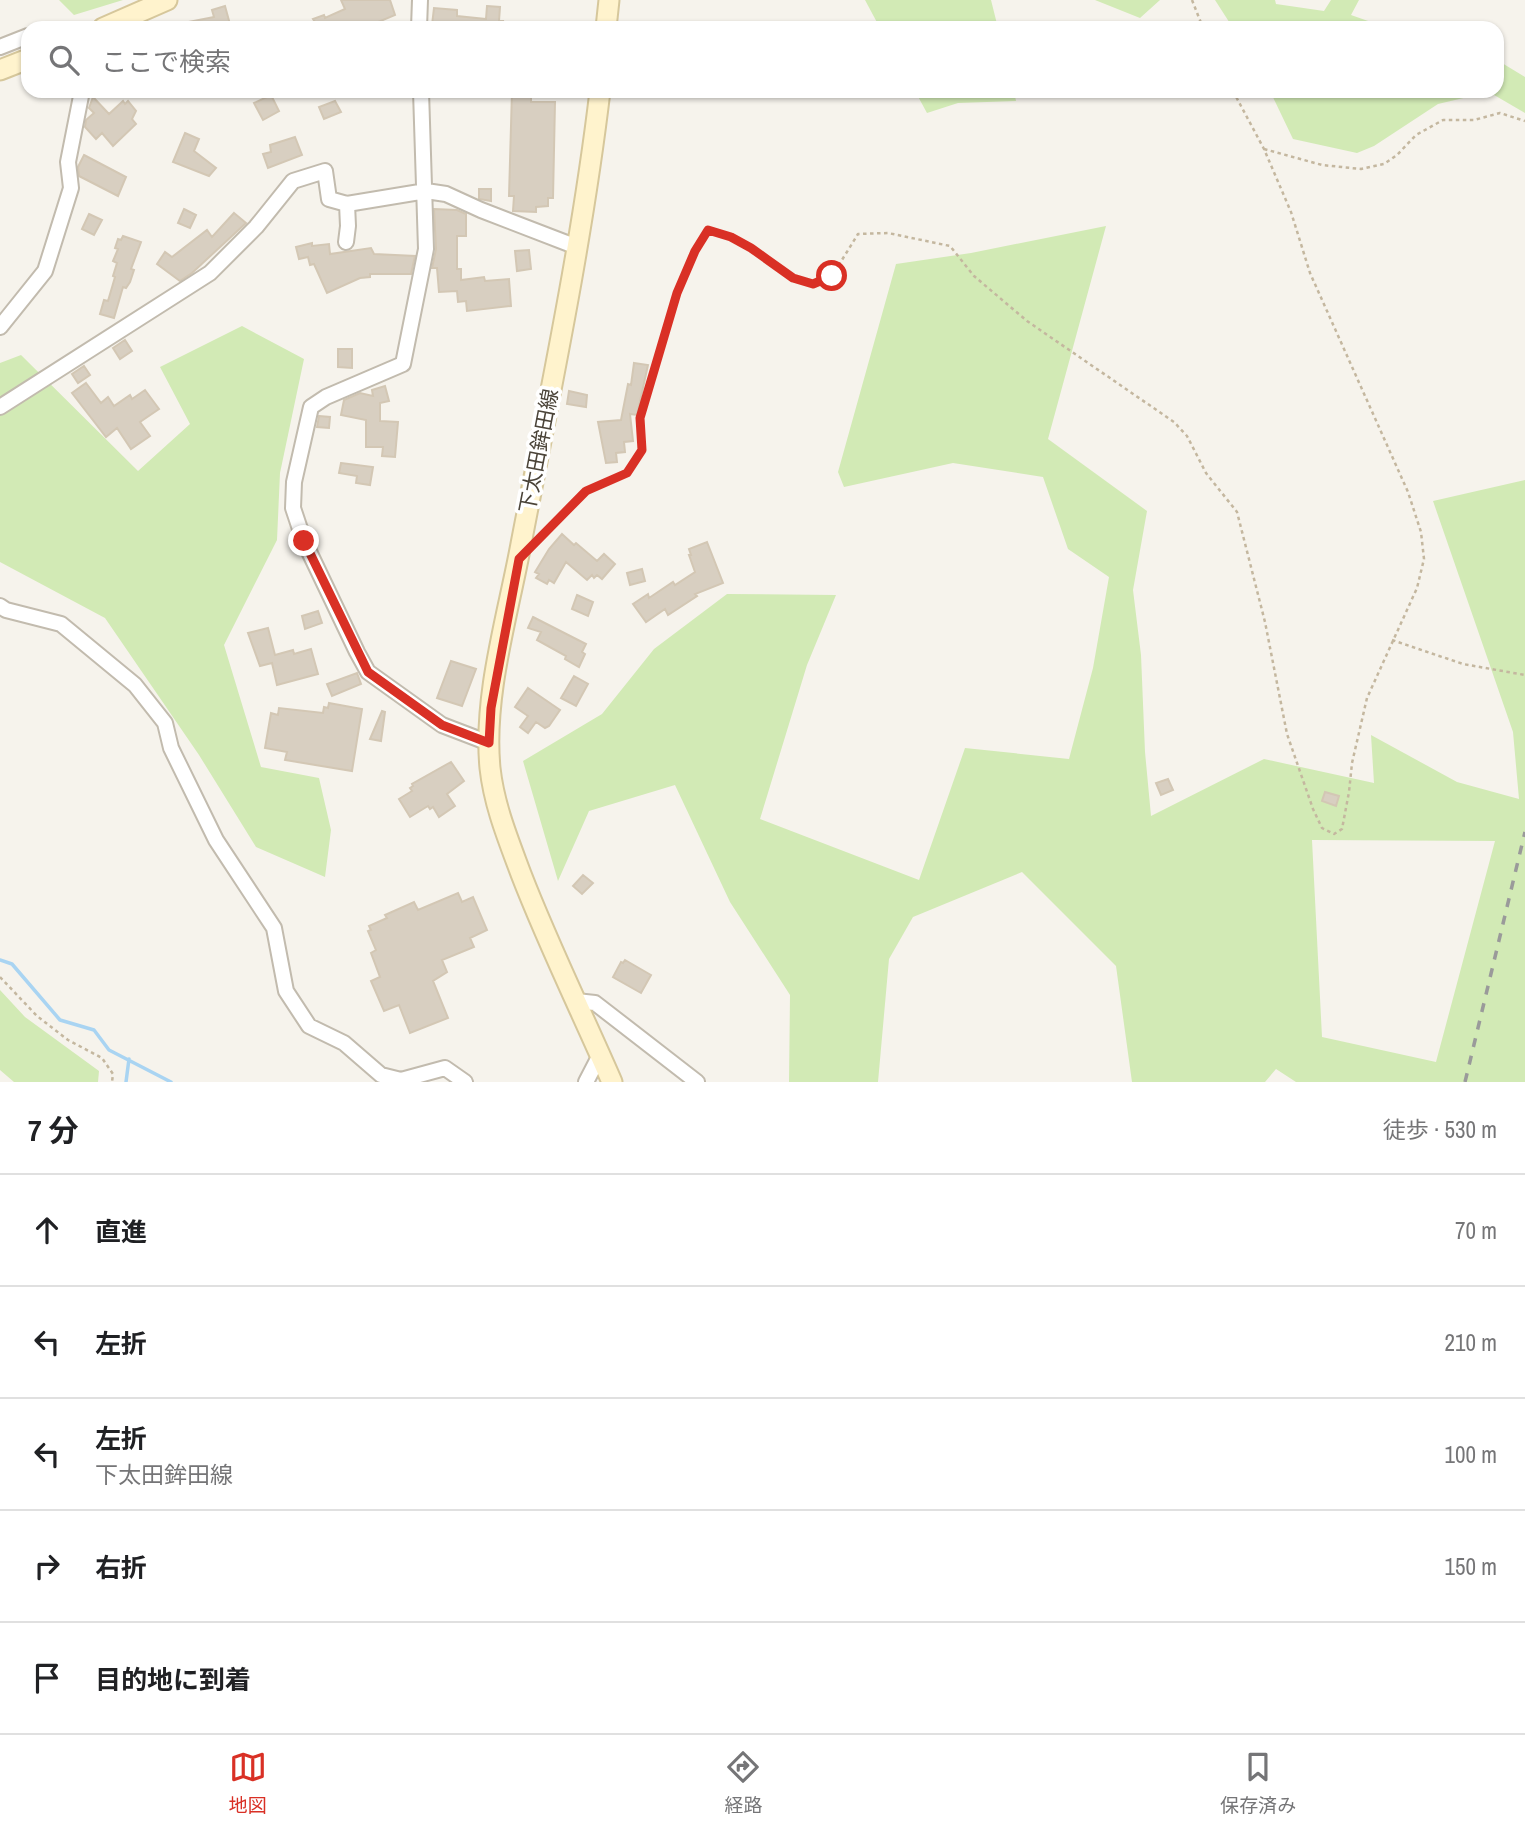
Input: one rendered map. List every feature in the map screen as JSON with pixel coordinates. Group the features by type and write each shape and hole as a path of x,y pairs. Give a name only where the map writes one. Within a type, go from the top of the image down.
{"main road":[{"path":"119,21 167,0"},
{"path":"607,21 609,0"},
{"path":"0,71 21,62"},
{"name":"下太田鉾田線","path":"599,98 577,247 502,636 491,708 489,743 490,768 501,821 533,906 612,1082"}],"street":[{"path":"419,21 420,0"},
{"path":"0,47 21,39"},
{"path":"0,327 45,271 71,188 68,162 81,98"},
{"path":"421,98 426,249 403,365 326,397 311,407 294,482 293,508 304,541 368,672 442,725 489,743"},
{"path":"0,407 210,273 256,227 293,181 325,171 329,199 347,204 426,191 446,194 577,247"},
{"path":"346,242 347,204"},
{"path":"0,606 6,610 61,624 135,685 165,723 171,748 216,839 274,928 286,991 309,1026 344,1043 381,1075 401,1080 445,1068 466,1082"},
{"path":"576,1001 595,1003 697,1082"},
{"path":"586,1082 600,1055"}],"path":[{"path":"1192,0 1200,21"},
{"path":"538,540 586,491 627,473 642,450 640,418 677,293 695,251 708,230 731,237 793,278 813,284 832,276 858,234 888,233 950,246 974,276 1027,321 1174,422 1187,436 1206,473 1237,512 1265,622 1287,734 1313,809 1322,828 1334,834 1342,829 1352,763 1367,698 1417,588 1424,559 1421,532 1408,492 1310,273 1291,212 1264,149 1237,98"},
{"path":"1264,149 1322,164 1361,169 1384,164 1416,135 1443,120 1474,120 1500,113 1525,121"},
{"path":"1392,640 1463,664 1525,675"},
{"path":"0,977 37,1016 68,1040 102,1058 113,1074 112,1082"}],"green space":[{"path":"59,0 123,0 74,15"},
{"path":"865,0 991,0 996,21 876,21"},
{"path":"1095,0 1160,0 1140,18"},
{"path":"1215,0 1275,0 1276,4 1324,11 1331,0 1359,0 1351,15 1368,21 1228,21"},
{"path":"1504,64 1525,77 1525,113 1499,98 1504,98"},
{"path":"919,98 1015,98 1016,101 958,103 927,113"},
{"path":"1273,98 1464,98 1438,104 1374,146 1357,153 1293,139"},
{"path":"1106,226 1048,439 1147,511 1133,590 1141,655 1151,816 1264,759 1374,783 1371,735 1457,782 1519,799 1513,732 1433,501 1525,480 1525,1082 1296,1082 1276,1069 1265,1082 1132,1082 1116,966 1022,872 913,917 889,959 878,1082 789,1082 790,995 730,902 675,785 589,811 558,881 523,761 602,714 654,649 727,594 836,595 807,665 760,819 919,880 965,748 1069,759 1093,668 1109,577 1068,549 1043,477 953,463 844,487 838,472 896,264 971,253","holes":["1312,840 1495,841 1436,1062 1322,1037"]},
{"path":"242,326 304,359 280,473 277,540 224,645 261,767 319,778 331,830 325,877 256,847 199,755 105,618 0,562 0,363 21,355 138,471 190,424 160,367"},
{"path":"0,990 25,1017 99,1071 98,1082 14,1082 0,1070"}],"building":[{"path":"341,0 390,0 395,15 381,21 313,19 324,15 325,18 345,9"},
{"path":"225,6 229,21 193,21 214,17 212,10"},
{"path":"487,6 500,7 499,21 432,21 434,8 457,10 457,16 486,19"},
{"path":"94,98 109,114 123,101 125,104 128,101 136,111 132,119 136,124 113,146 102,133 96,139 85,127 86,120 94,113 89,108"},
{"path":"272,98 279,111 263,120 254,103"},
{"path":"512,98 531,98 531,102 555,102 553,198 548,198 548,206 536,207 536,212 513,211 514,196 509,196"},
{"path":"335,101 341,112 324,119 319,107"},
{"path":"185,133 199,139 194,151 216,168 209,176 173,162"},
{"path":"295,137 302,155 268,168 263,154 271,152 270,145"},
{"path":"84,155 126,177 118,196 79,176 78,167"},
{"path":"479,189 491,189 491,201 479,199"},
{"path":"184,209 196,215 190,228 178,223"},
{"path":"434,209 457,210 466,214 466,236 457,236 457,269 461,269 461,280 484,277 485,281 509,279 511,306 467,311 466,301 458,302 457,291 439,292 437,268 432,268 436,249"},
{"path":"234,213 246,223 180,281 157,264 165,252 172,257 207,230 212,237"},
{"path":"89,214 102,220 94,235 82,229"},
{"path":"123,236 141,242 131,269 134,270 130,282 126,288 123,287 114,318 100,314 104,300 108,301 115,277 113,276 117,263 113,261 118,249 115,248 118,239 121,240"},
{"path":"312,243 312,246 329,244 330,254 371,248 374,254 415,256 411,274 370,274 370,277 360,278 327,293 314,264 310,265 308,257 299,259 296,247"},
{"path":"529,250 531,269 517,271 515,251"},
{"path":"125,340 132,351 120,359 113,348"},
{"path":"338,349 352,349 352,368 338,367"},
{"path":"634,363 648,365 637,415 630,414 633,441 624,442 625,452 616,453 617,462 606,463 598,422 621,420"},
{"path":"84,366 90,375 78,383 72,374"},
{"path":"86,383 101,403 108,397 114,406 130,395 132,399 145,390 159,409 140,422 150,436 131,449 117,428 106,437 72,393"},
{"path":"385,386 389,401 380,403 380,421 398,422 395,457 382,456 383,447 366,447 366,420 341,415 344,400 360,393 373,396 372,390"},
{"path":"569,391 587,395 586,407 567,404"},
{"path":"319,416 330,417 329,428 317,427"},
{"path":"341,463 373,467 370,485 356,483 357,476 339,473"},
{"path":"562,534 597,561 604,554 615,564 602,579 592,575 587,580 566,562 554,583 549,580 547,584 536,578 539,574 535,572"},
{"path":"707,542 723,583 695,594 697,596 668,615 665,609 646,622 633,604 648,594 649,598 673,582 675,585 695,572 689,549"},
{"path":"642,569 645,581 630,585 627,573"},
{"path":"577,595 593,602 588,616 572,609"},
{"path":"318,611 322,623 305,629 302,616"},
{"path":"533,617 586,644 579,667 565,659 566,656 537,640 541,632 528,628"},
{"path":"268,628 275,655 293,650 294,654 311,649 318,674 277,685 272,663 260,666 248,633"},
{"path":"451,661 476,669 462,706 437,698"},
{"path":"357,673 361,684 332,696 327,684"},
{"path":"574,676 588,684 576,706 561,698"},
{"path":"528,688 560,710 549,726 545,728 536,722 528,733 520,727 528,716 515,707"},
{"path":"329,703 362,709 352,771 285,760 287,752 265,748 271,713 278,715 279,708 323,713 324,707 328,708"},
{"path":"382,711 385,712 381,741 370,739"},
{"path":"451,762 464,781 447,794 455,806 439,817 433,807 430,809 428,806 410,817 399,799 412,791 412,784"},
{"path":"1168,779 1173,790 1161,795 1156,783"},
{"path":"1325,792 1339,796 1336,806 1322,801"},
{"path":"583,875 593,883 582,894 573,886"},
{"path":"458,893 462,902 473,897 487,930 470,938 474,947 442,960 447,972 433,981 448,1018 410,1033 399,1005 384,1011 371,981 380,977 371,953 376,950 368,931 371,930 369,926 387,918 385,915 414,902 418,910"},
{"path":"625,960 651,975 641,993 613,977 621,962"}],"waterway":[{"path":"0,960 12,964 60,1020 94,1030 109,1050 171,1082"},
{"path":"126,1082 129,1059"}],"railway":[{"path":"1465,1082 1525,832"}],"route":[{"path":"304,541 368,672 442,725 489,743 491,708 502,636 519,559 586,491 627,473 642,450 640,418 677,293 695,251 708,230 731,237 751,248 793,278 813,284 832,276"}]}
